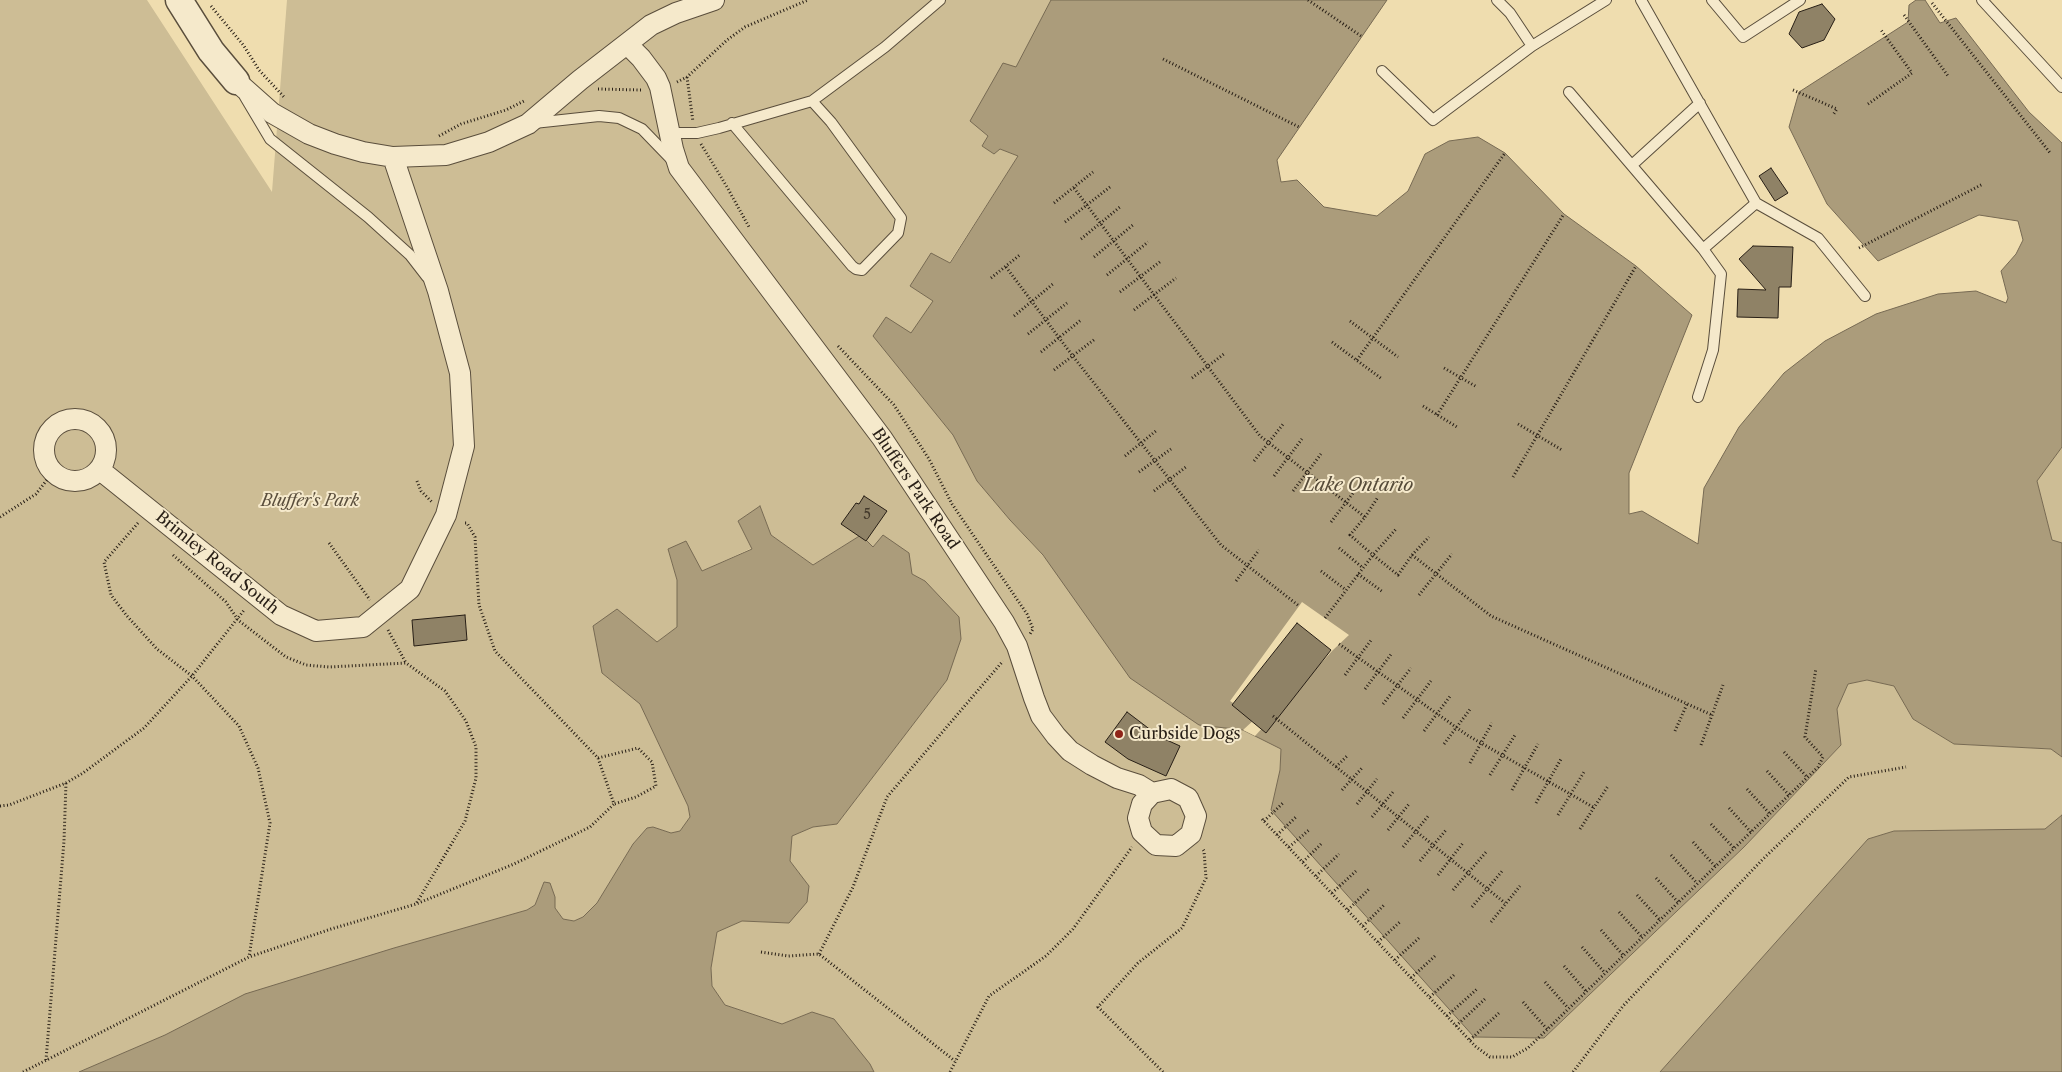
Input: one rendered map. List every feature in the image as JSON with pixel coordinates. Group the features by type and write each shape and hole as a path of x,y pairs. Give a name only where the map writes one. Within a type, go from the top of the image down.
{"street":[{"name":"Brimley Road South","path":"179,0 211,51 236,81"},
{"name":"Bluffers Park Road","path":"236,81 272,113 309,134 363,152 393,157 446,155 489,142 528,124 580,80 651,25 676,13 714,0"},
{"name":"Bluffers Park Road","path":"627,44 656,78 660,87 669,133 679,168 877,431 1004,622 1017,646 1041,716 1056,736 1070,750 1092,766 1152,793 1171,789 1188,798 1196,816 1191,834"},
{"name":"Brimley Road South","path":"100,470 144,516 256,593 281,615 316,632 363,627 410,590 446,515 464,446 460,373 438,291 393,157"},
{"path":"71,418 82,419 92,423 100,430 108,449 106,460 100,470 91,477 81,481 61,478 53,472 47,463 44,451 45,440 51,429 60,422 71,418"},
{"path":"1152,793 1142,804 1138,818 1142,832 1156,845 1176,846 1191,834"}],"lane":[{"path":"669,133 697,133 812,101 884,47 940,0"},
{"path":"1497,0 1510,14 1532,46"},
{"path":"1382,71 1434,120 1532,46 1606,0"},
{"path":"1641,0 1756,203 1818,238 1865,296"},
{"path":"1712,0 1742,37 1800,0"},
{"path":"1982,0 2062,86"},
{"name":"Brimley Road South","path":"236,81 270,139 368,217 410,255 438,291"},
{"path":"1569,92 1703,249 1721,274 1713,350 1698,397"},
{"path":"732,123 852,266 862,270 898,233 901,223 900,216 831,122 812,101"},
{"path":"1632,166 1700,103"},
{"name":"Bluffers Park Road","path":"528,124 599,116 620,118 642,129 679,168"},
{"path":"1703,249 1756,203"}],"path":[{"path":"207,0 244,46 259,70 286,99"},
{"path":"673,84 687,77 745,27 808,0"},
{"path":"1308,0 1361,36"},
{"path":"1932,3 2051,154"},
{"path":"1904,14 1948,76"},
{"path":"1868,104 1912,73 1881,30"},
{"path":"1162,59 1299,127"},
{"path":"687,77 693,120"},
{"path":"590,87 608,90 649,90"},
{"path":"1793,90 1837,109 1833,116"},
{"path":"430,137 439,136 461,124 506,110 530,97"},
{"path":"1357,360 1505,153"},
{"path":"1054,203 1093,172"},
{"path":"1859,248 1983,184"},
{"path":"1066,222 1110,187"},
{"path":"1074,188 1260,436 1365,517"},
{"path":"1081,239 1120,207"},
{"path":"1437,415 1564,214"},
{"path":"1094,257 1133,226"},
{"path":"1107,275 1148,242"},
{"path":"991,278 1022,254"},
{"path":"1120,292 1162,261"},
{"path":"1514,477 1636,266"},
{"path":"1006,267 1072,355 1221,545 1299,606"},
{"path":"1134,310 1176,278"},
{"path":"1014,316 1054,284"},
{"path":"1028,334 1067,303"},
{"path":"1041,352 1081,320"},
{"path":"1350,321 1398,357"},
{"path":"1054,370 1095,339"},
{"path":"1332,342 1382,380"},
{"path":"1192,378 1224,354"},
{"path":"1444,368 1477,388"},
{"path":"1423,406 1457,427"},
{"path":"1254,461 1284,424"},
{"path":"1518,424 1562,450"},
{"path":"1125,456 1157,430"},
{"path":"1274,476 1302,439"},
{"path":"1139,472 1171,449"},
{"path":"1293,490 1321,454"},
{"path":"1154,491 1186,468"},
{"path":"0,517 36,494 53,472"},
{"path":"417,481 420,490 437,507"},
{"path":"1331,522 1360,484"},
{"path":"1378,497 1350,535 1398,575 1429,536"},
{"path":"144,516 145,529"},
{"path":"144,516 104,562 111,595 157,650 192,676 240,726 258,768 270,823 249,957"},
{"path":"460,522 467,523 475,537 479,605 495,651 598,758 614,804"},
{"path":"1325,618 1373,555 1396,529"},
{"path":"329,543 370,601"},
{"path":"1340,548 1363,568"},
{"path":"167,549 226,602 238,620 286,657 306,665 329,667 406,663"},
{"path":"1236,581 1259,550"},
{"path":"1419,595 1452,554"},
{"path":"1412,555 1491,616 1712,715"},
{"path":"1321,571 1346,590"},
{"path":"1358,574 1383,592"},
{"path":"0,806 9,805 66,783 83,773 144,728 192,676 238,620 256,593"},
{"path":"386,627 406,663 445,691 466,721 476,747 476,778 465,822 416,904"},
{"path":"1345,675 1372,639"},
{"path":"1339,644 1456,727 1593,808"},
{"path":"1365,689 1392,653"},
{"path":"819,954 853,887 887,797 1008,655"},
{"path":"1384,704 1411,668"},
{"path":"1283,803 1263,820 1470,1040 1490,1057 1512,1057 1528,1048 1818,767 1823,757 1805,737 1816,668"},
{"path":"1403,718 1431,681"},
{"path":"1701,745 1723,685"},
{"path":"1424,731 1451,695"},
{"path":"1675,731 1687,704"},
{"path":"1444,744 1471,708"},
{"path":"1273,716 1505,903"},
{"path":"1470,762 1492,723"},
{"path":"1490,775 1514,735"},
{"path":"1512,790 1538,744"},
{"path":"23,1072 249,957 331,928 416,904 514,864 590,827 614,804 636,797 656,786 652,762 638,748 598,758"},
{"path":"1784,752 1807,778"},
{"path":"1336,767 1347,756"},
{"path":"1536,802 1561,759"},
{"path":"1573,1072 1623,1006 1763,859 1849,777 1906,767"},
{"path":"1342,790 1362,768"},
{"path":"1767,771 1789,795"},
{"path":"1558,815 1584,772"},
{"path":"1357,804 1377,779"},
{"path":"46,1061 64,841 66,783"},
{"path":"1580,829 1608,786"},
{"path":"1747,789 1770,814"},
{"path":"1372,817 1393,792"},
{"path":"1388,830 1409,804"},
{"path":"1729,808 1751,832"},
{"path":"1403,847 1428,815"},
{"path":"1277,835 1296,816"},
{"path":"1711,824 1734,848"},
{"path":"1289,848 1309,830"},
{"path":"1420,860 1446,830"},
{"path":"950,1072 989,996 1046,956 1073,930 1142,832"},
{"path":"1163,1072 1098,1007 1138,963 1182,928 1206,878 1204,851 1191,834"},
{"path":"1693,842 1715,866"},
{"path":"1303,862 1322,843"},
{"path":"1438,875 1464,843"},
{"path":"1453,890 1487,851"},
{"path":"1316,876 1339,854"},
{"path":"1671,855 1698,883"},
{"path":"1472,907 1503,870"},
{"path":"1332,893 1356,871"},
{"path":"1656,878 1678,902"},
{"path":"1492,922 1520,886"},
{"path":"1348,910 1370,889"},
{"path":"1637,895 1660,920"},
{"path":"1363,926 1386,904"},
{"path":"1619,912 1642,937"},
{"path":"1378,942 1401,921"},
{"path":"1601,930 1623,955"},
{"path":"1395,960 1420,937"},
{"path":"1582,947 1605,973"},
{"path":"761,952 788,956 819,954 955,1061"},
{"path":"1411,978 1436,954"},
{"path":"1564,966 1586,990"},
{"path":"1430,997 1455,974"},
{"path":"1545,982 1568,1008"},
{"path":"1447,1016 1477,989"},
{"path":"1456,1026 1486,998"},
{"path":"1523,1002 1547,1028"},
{"path":"1470,1040 1500,1013"}],"green space":[{"name":"Bluffer's Park","path":"0,0 147,0 272,192 287,0 1051,0 1016,67 988,136 982,146 994,154 1000,149 1018,156 949,263 931,254 910,286 934,301 911,334 874,336 953,435 977,481 1010,520 1199,725 1243,730 1282,749 1280,770 1474,1037 1544,1038 1744,847 1841,745 1837,709 1848,684 1867,680 1895,686 1913,719 1954,744 2051,749 2062,757 2062,815 2045,829 1894,831 1868,839 1660,1072 874,1072 870,1064 812,1012 782,1024 725,1005 712,986 711,968 717,932 742,921 789,923 809,886 790,861 792,836 813,827 837,824 947,680 925,581 912,574 883,536 873,547 861,535 813,565 771,535 760,506 738,521 752,548 702,571 668,549 677,580 677,627 657,642 602,673 640,704 688,806 690,817 680,831 671,833 653,827 647,828 633,844 597,903 583,917 574,921 563,919 555,908 555,897 544,882 535,905 527,910 394,948 165,1035 79,1072 0,1072"},
{"path":"2062,447 2062,543 2052,540 2037,481"}],"water":[{"name":"Lake Ontario","path":"1051,0 1387,0 1277,160 1281,182 1297,180 1324,207 1377,216 1408,191 1425,154 1449,141 1478,137 1505,153 1564,214 1636,266 1692,315 1629,473 1629,514 1642,511 1698,544 1704,488 1739,427 1784,373 1825,341 1876,314 1938,294 1976,291 2006,303 2008,298 2001,271 2016,254 2023,240 2018,221 1979,215 1878,261 1827,204 1789,127 1799,92 1908,22 1909,5 1916,0 1925,0 1940,23 1956,18 2029,112 2062,143 2062,447 2037,481 2052,540 2062,543 2062,757 2051,749 1954,744 1913,719 1894,686 1867,680 1848,684 1837,709 1841,745 1744,847 1544,1038 1474,1037 1271,810 1280,770 1281,749 1243,730 1199,725 1130,678 1043,555 977,481 953,435 873,336 886,317 911,333 933,301 910,286 931,253 950,263 1018,156 1000,149 994,154 982,146 988,136 970,121 1003,63 1016,67"},
{"path":"760,506 771,535 813,565 861,535 873,547 883,535 909,553 912,574 925,581 959,617 961,639 947,680 837,824 813,827 792,836 790,861 809,886 807,902 789,923 742,921 717,932 711,968 712,986 725,1005 782,1024 812,1012 834,1019 870,1064 874,1072 79,1072 165,1035 245,994 394,948 527,910 535,905 544,882 550,883 555,897 555,908 563,919 574,921 583,917 597,903 633,844 647,828 653,827 671,833 680,831 690,817 688,806 640,704 602,673 593,626 617,609 657,642 677,627 677,580 668,549 686,541 702,571 752,549 738,521"},
{"path":"2062,815 2062,1072 1660,1072 1868,839 1894,831 2045,829"}],"pier":[{"path":"1302,602 1349,635 1255,736 1243,730 1256,718 1230,701"}],"building":[{"path":"1822,4 1835,19 1824,40 1802,48 1789,34 1799,12"},
{"path":"1771,168 1788,193 1775,201 1759,176"},
{"path":"1753,246 1793,247 1791,287 1779,287 1778,318 1737,317 1738,289 1766,290 1739,259"},
{"path":"864,496 887,511 866,541 841,524 856,503 859,504"},
{"path":"465,615 467,640 414,646 412,620"},
{"path":"1297,623 1331,650 1266,733 1232,705"},
{"path":"1127,712 1160,737 1180,746 1166,776 1128,759 1105,742"}],"place":[{"name":"Curbside Dogs","path":"1119,734"}]}
